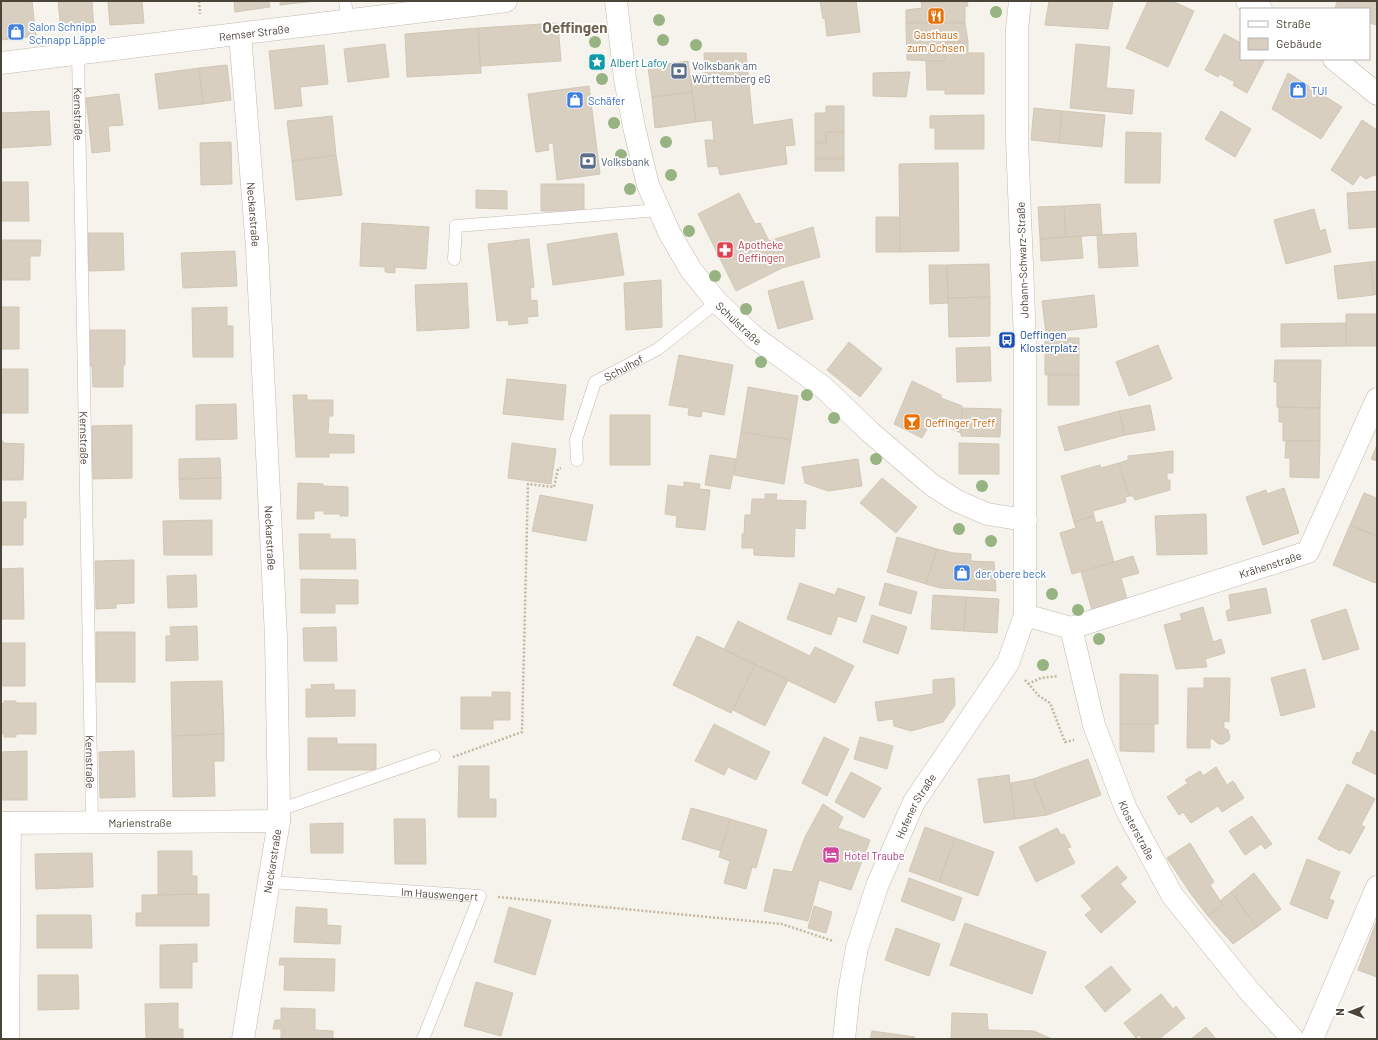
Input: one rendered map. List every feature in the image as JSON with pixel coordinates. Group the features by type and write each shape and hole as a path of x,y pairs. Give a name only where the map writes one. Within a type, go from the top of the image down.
{"street":[{"name":"Remser Straße","path":"1,63 240,34 346,11 506,1"},
{"name":"Schulstraße","path":"616,1 625,79 634,127 648,185 670,234 691,270 717,302 754,337 822,387 870,432 932,485 957,501 987,514 1026,520"},
{"name":"Johann-Schwarz-Straße","path":"1020,1 1017,29 1017,140 1025,341 1025,615"},
{"path":"1247,1 1259,8"},
{"name":"Neckarstraße","path":"240,34 257,248 276,637 279,816 243,1039"},
{"path":"1335,60 1377,94"},
{"name":"Krähenstraße","path":"1071,628 1308,552 1377,399"},
{"path":"1025,615 1071,628"},
{"name":"Hofener Straße","path":"844,1039 849,992 857,948 877,886 914,802 1008,662 1025,615"},
{"name":"Klosterstraße","path":"1071,628 1094,725 1098,736 1126,809 1172,895 1250,992 1293,1039"},
{"name":"Marienstraße","path":"6,823 92,822 279,816"},
{"path":"6,823 8,1039"},
{"path":"1312,1039 1376,890"}],"lane":[{"name":"Kernstraße","path":"78,53 92,822"},
{"path":"454,259 456,226 659,210"},
{"name":"Schulhof","path":"577,460 576,440 595,382 658,349 717,302"},
{"name":"Marienstraße","path":"279,816 429,758"},
{"name":"Im Hauswengert","path":"269,882 480,896 424,1039"}],"path":[{"path":"429,758 433,764 522,732 528,484 550,486"},
{"path":"1008,662 1039,696 1050,703 1065,742 1098,736"},
{"path":"1028,684 1050,676 1082,674"},
{"path":"480,896 782,924 857,948"}],"building":[{"path":"1,1 32,1 36,36 1,40"},
{"path":"58,1 92,1 94,30 61,32"},
{"path":"108,1 142,1 144,23 110,25"},
{"path":"234,1 269,1 270,7 235,12"},
{"path":"280,1 316,1 280,5"},
{"path":"820,1 856,1 860,32 827,36 825,18 823,19"},
{"name":"Gasthaus zum Ochsen","path":"921,1 967,1 968,6 965,7 965,23 906,23 906,10 922,8"},
{"path":"1049,1 1113,1 1108,29 1045,25"},
{"path":"1148,1 1158,3 1159,1 1172,1 1194,11 1168,67 1126,48"},
{"path":"1337,1 1377,1 1377,25 1370,23 1370,8 1335,8"},
{"path":"558,23 561,61 480,66 478,28"},
{"path":"906,23 965,23 968,42 945,42 945,61 907,60"},
{"path":"478,28 481,73 407,77 405,34"},
{"path":"1224,34 1240,42 1240,60 1264,60 1247,93 1233,85 1235,82 1219,74 1218,77 1205,70"},
{"path":"945,42 968,42 968,53 984,53 984,94 945,94 945,90 927,90 926,61 945,61"},
{"path":"385,44 389,77 348,82 344,49"},
{"path":"1076,44 1110,47 1106,88 1134,90 1132,114 1070,108"},
{"path":"324,45 328,84 300,87 302,106 275,109 269,51"},
{"path":"704,53 746,53 753,125 792,119 795,145 785,146 787,164 720,175 718,166 708,167 705,140 714,140 712,120 696,122 690,75 705,73"},
{"path":"688,61 692,92 652,97 648,67"},
{"path":"227,65 231,100 203,104 199,68"},
{"path":"199,68 203,104 159,109 155,74"},
{"path":"910,72 906,97 873,96 873,73"},
{"name":"TUI","path":"1288,73 1342,107 1321,139 1272,109"},
{"path":"589,86 600,174 557,180 553,143 548,144 549,150 536,152 528,94"},
{"path":"692,92 696,122 655,128 652,97"},
{"path":"119,94 123,125 108,126 110,151 92,153 86,98"},
{"path":"826,106 844,106 844,132 826,132 826,143 815,143 815,113 826,113"},
{"path":"1034,108 1062,111 1059,143 1031,140"},
{"path":"49,111 51,145 1,148 1,113"},
{"path":"1062,111 1105,115 1102,147 1059,143"},
{"path":"1221,111 1251,129 1235,157 1205,139"},
{"path":"984,115 984,149 935,149 935,128 930,128 930,116"},
{"path":"332,116 336,155 292,161 287,121"},
{"path":"1362,120 1377,130 1377,176 1374,175 1366,179 1360,175 1353,185 1331,170"},
{"path":"826,132 844,132 844,159 815,159 815,143 826,143"},
{"path":"1126,132 1161,133 1160,183 1125,183"},
{"path":"231,142 232,184 201,185 200,143"},
{"path":"336,155 342,195 296,200 292,161"},
{"path":"815,159 844,159 844,171 815,171"},
{"path":"958,163 959,251 900,252 899,164"},
{"path":"1,182 28,182 29,221 1,221"},
{"path":"541,184 584,184 584,211 541,211"},
{"path":"476,190 507,191 507,209 476,208"},
{"path":"1377,191 1377,227 1349,229 1347,193"},
{"path":"739,193 755,224 760,223 769,241 813,227 820,257 782,268 736,291 698,214"},
{"path":"1100,204 1102,235 1066,237 1064,206"},
{"path":"1064,206 1066,237 1040,239 1038,207"},
{"path":"1314,209 1320,231 1325,229 1331,252 1286,264 1274,220"},
{"path":"876,217 900,217 900,252 876,252"},
{"path":"362,223 429,227 426,269 395,267 395,273 385,272 385,267 360,266"},
{"path":"88,233 123,233 124,270 89,271"},
{"path":"617,233 624,275 553,285 547,244"},
{"path":"1136,233 1138,266 1099,268 1097,235"},
{"path":"1081,236 1083,258 1041,261 1040,239"},
{"path":"529,239 534,287 530,288 531,301 537,300 538,316 527,317 528,323 509,325 508,320 497,321 488,244"},
{"path":"1,240 41,240 40,256 30,256 30,280 1,280"},
{"path":"235,251 237,286 183,288 181,253"},
{"path":"1377,261 1377,294 1374,295 1370,262"},
{"path":"1370,262 1374,295 1338,299 1334,266"},
{"path":"989,264 990,297 948,298 947,265"},
{"path":"929,265 947,265 948,303 930,304"},
{"path":"661,280 662,327 626,330 624,283"},
{"path":"803,281 813,319 778,329 768,291"},
{"path":"467,283 469,328 417,331 415,285"},
{"path":"1094,295 1097,327 1046,333 1042,301"},
{"path":"990,297 990,336 949,337 948,298"},
{"path":"1,307 19,307 19,349 1,349"},
{"path":"227,307 227,326 233,326 233,357 193,357 192,308"},
{"path":"1346,314 1377,314 1377,346 1346,346"},
{"path":"1346,323 1346,346 1281,347 1281,324"},
{"path":"90,330 125,330 125,365 123,365 123,387 93,387 92,366 90,366"},
{"path":"1045,338 1079,338 1079,375 1045,375"},
{"path":"849,342 882,369 860,397 827,370"},
{"path":"1158,345 1172,379 1129,396 1116,362"},
{"path":"990,347 991,381 957,382 956,348"},
{"path":"679,355 733,365 724,415 702,411 701,417 688,415 689,408 669,405"},
{"path":"1275,360 1321,360 1320,408 1277,407 1277,382 1274,382"},
{"path":"1,369 28,369 28,413 1,413"},
{"path":"1048,375 1079,375 1079,405 1048,405"},
{"path":"507,379 566,385 563,420 503,414"},
{"path":"912,381 941,395 941,398 962,406 961,433 932,420 922,438 894,424"},
{"path":"748,387 798,396 791,440 741,432"},
{"path":"293,395 307,395 307,400 333,400 333,416 329,416 328,434 354,435 354,453 329,453 329,457 296,457"},
{"path":"236,404 237,439 196,440 196,405"},
{"path":"1150,405 1155,430 1125,435 1119,411"},
{"path":"1279,407 1320,408 1320,441 1283,441 1283,422 1279,422"},
{"path":"962,408 1001,409 1000,437 961,436"},
{"path":"1119,411 1125,435 1065,451 1058,427"},
{"path":"610,415 650,415 650,465 610,465"},
{"path":"132,425 132,478 93,479 92,426"},
{"path":"741,432 791,440 784,484 734,475"},
{"path":"1,441 3,441 3,443 24,444 23,480 1,480"},
{"path":"1286,441 1320,441 1319,478 1290,477 1290,458 1285,458"},
{"path":"512,443 556,449 551,484 508,478"},
{"path":"959,443 999,444 999,474 959,474"},
{"path":"1377,445 1377,461 1371,459"},
{"path":"1173,451 1173,473 1167,473 1167,480 1170,480 1170,490 1135,500 1133,496 1129,496 1119,463 1128,460 1128,456"},
{"path":"710,455 736,459 730,489 705,485"},
{"path":"220,458 221,478 179,479 179,459"},
{"path":"858,459 862,486 828,491 805,483 802,467"},
{"path":"1119,463 1129,496 1125,497 1126,502 1093,511 1094,516 1074,522 1061,476 1100,465 1101,468"},
{"path":"221,478 221,499 180,499 179,479"},
{"path":"882,478 917,507 896,533 860,503"},
{"path":"684,482 700,484 699,489 710,490 705,530 676,527 677,516 665,514 668,485 684,487"},
{"path":"298,483 348,487 348,516 340,516 340,514 324,514 324,511 314,511 314,519 297,519"},
{"path":"1284,488 1299,533 1263,545 1246,497 1266,490 1267,494"},
{"path":"1364,493 1377,498 1377,536 1350,525"},
{"path":"765,494 777,494 776,500 806,501 805,529 795,528 794,557 754,555 754,548 742,548 742,534 744,534 745,515 751,515 752,499 765,499"},
{"path":"540,495 593,505 586,541 532,531"},
{"path":"1,502 26,502 26,518 23,518 23,545 1,545"},
{"path":"1206,514 1207,554 1157,555 1155,516"},
{"path":"1094,516 1096,523 1102,521 1114,562 1072,574 1060,533 1076,528 1074,522"},
{"path":"212,520 212,555 164,555 163,521"},
{"path":"1350,525 1377,536 1377,579 1375,583 1333,565"},
{"path":"299,534 330,534 330,539 355,539 356,569 300,569"},
{"path":"897,537 937,549 926,584 887,572"},
{"name":"der obere beck","path":"937,549 953,553 971,554 971,561 994,562 996,591 940,588 926,584"},
{"path":"1133,556 1139,573 1121,578 1127,599 1092,610 1081,572"},
{"path":"134,560 134,603 116,604 116,608 96,609 95,561"},
{"path":"23,568 24,619 1,619 1,569"},
{"path":"196,575 197,607 168,608 167,576"},
{"path":"301,579 358,580 358,604 335,604 335,613 301,613"},
{"path":"800,583 835,595 838,588 865,597 856,622 838,616 831,635 787,619"},
{"path":"885,583 917,592 911,614 879,605"},
{"path":"1266,588 1271,613 1228,621 1226,611 1231,609 1229,595"},
{"path":"933,595 966,597 964,631 931,629"},
{"path":"966,597 999,599 997,633 964,631"},
{"path":"1203,607 1213,642 1221,639 1225,653 1205,659 1207,667 1176,669 1164,625 1182,620 1180,614"},
{"path":"1346,609 1359,649 1323,660 1311,620"},
{"path":"872,615 907,627 898,654 863,642"},
{"path":"738,621 810,656 815,647 854,666 835,703 724,650"},
{"path":"197,626 198,660 166,661 166,636 171,636 170,627"},
{"path":"336,627 337,661 304,661 303,628"},
{"path":"96,632 135,632 135,682 96,682"},
{"path":"697,636 755,664 731,713 673,685"},
{"path":"1,643 25,643 25,686 1,686"},
{"path":"755,664 788,680 765,726 733,710"},
{"path":"1305,669 1315,707 1281,716 1271,678"},
{"path":"1120,674 1158,675 1158,724 1120,724"},
{"path":"954,678 955,705 943,722 911,731 894,726 893,719 878,721 875,702 933,694 933,680"},
{"path":"1204,678 1230,678 1229,722 1224,721 1224,728 1228,730 1230,737 1229,740 1223,744 1219,744 1213,739 1210,739 1210,748 1187,748 1188,688 1204,688"},
{"path":"222,681 224,734 172,736 171,682"},
{"path":"334,684 334,690 355,690 355,716 306,717 306,689 312,689 311,685"},
{"path":"492,692 510,692 510,720 493,720 493,729 461,729 461,697 492,697"},
{"path":"4,701 16,701 16,703 36,703 36,734 16,734 16,737 4,737 4,734 1,734 1,704 4,703"},
{"path":"714,724 770,752 756,780 728,767 724,775 695,761"},
{"path":"1120,724 1154,724 1154,752 1120,751"},
{"path":"1371,730 1377,733 1377,775 1352,763 1357,752 1360,753"},
{"path":"224,734 224,761 214,761 215,796 173,797 172,736"},
{"path":"824,737 849,749 827,796 802,783"},
{"path":"860,737 893,746 887,769 854,759"},
{"path":"308,738 337,738 337,744 376,744 376,770 308,770"},
{"path":"27,751 27,800 1,800 1,752"},
{"path":"134,751 135,797 100,798 99,752"},
{"path":"1088,759 1101,795 1047,815 1033,779"},
{"path":"459,766 489,766 489,799 496,799 496,817 458,817"},
{"path":"1216,767 1227,785 1233,781 1244,798 1222,812 1218,806 1191,823 1183,812 1179,815 1167,797 1188,783 1185,780 1200,771 1203,776"},
{"path":"851,772 881,788 864,818 835,802"},
{"path":"1009,775 1015,819 984,823 978,779"},
{"path":"1033,779 1047,815 1015,819 1011,783"},
{"path":"1347,784 1375,799 1361,825 1365,827 1350,854 1341,849 1340,851 1318,839"},
{"name":"Hotel Traube","path":"823,804 843,817 838,828 870,840 851,890 819,880 808,921 764,911 774,869 792,872 805,837"},
{"path":"691,808 730,819 721,851 682,839"},
{"path":"1252,816 1272,844 1265,849 1261,844 1245,855 1229,831"},
{"path":"394,819 425,819 426,864 395,864"},
{"path":"730,819 767,830 756,868 752,867 746,889 724,883 730,861 719,857"},
{"path":"343,823 343,853 311,853 310,824"},
{"path":"925,827 955,838 939,882 909,871"},
{"path":"1057,828 1061,835 1064,834 1071,847 1067,848 1075,863 1036,882 1019,847"},
{"path":"955,838 994,852 978,896 939,882"},
{"path":"1190,843 1214,882 1210,885 1223,905 1208,916 1167,858"},
{"path":"158,851 192,851 192,876 197,876 197,894 158,895"},
{"path":"92,853 93,887 36,889 35,854"},
{"path":"1307,859 1340,872 1329,899 1334,901 1327,919 1290,904"},
{"path":"1117,866 1127,878 1120,884 1136,902 1101,933 1085,915 1092,909 1081,896"},
{"path":"1254,873 1281,909 1257,927 1231,892"},
{"path":"909,878 962,898 954,921 901,901"},
{"path":"1231,892 1257,927 1233,944 1208,916 1223,905 1220,901"},
{"path":"209,894 209,926 136,926 136,913 142,913 142,895"},
{"path":"814,906 832,912 826,933 808,928"},
{"path":"296,907 327,909 327,925 341,926 340,944 294,942"},
{"path":"509,907 551,920 535,975 494,962"},
{"path":"37,915 91,915 92,948 37,948"},
{"path":"1377,920 1377,977 1358,970"},
{"path":"965,923 1046,952 1032,994 950,965"},
{"path":"896,928 940,944 929,976 885,960"},
{"path":"197,944 197,962 192,962 192,988 160,988 160,945"},
{"path":"280,958 335,959 334,991 284,990 285,965 279,965"},
{"path":"1111,966 1131,990 1105,1012 1085,987"},
{"path":"38,975 78,975 79,1009 38,1010"},
{"path":"476,982 513,993 501,1036 464,1026"},
{"path":"1161,994 1173,1009 1176,1006 1185,1018 1159,1039 1142,1039 1139,1035 1136,1038 1124,1023"},
{"path":"178,1003 178,1029 183,1029 183,1039 146,1039 145,1004"},
{"path":"281,1008 315,1009 315,1030 333,1031 333,1039 281,1039 281,1029 273,1029 275,1020 281,1020"},
{"path":"952,1013 987,1014 988,1030 1034,1031 1052,1039 951,1039"},
{"path":"1206,1027 1216,1039 1191,1039"},
{"path":"872,1031 915,1037 914,1039 870,1039"}],"place":[{"name":"Gasthaus zum Ochsen","path":"936,16"},
{"name":"Salon Schnipp Schnapp Läpple","path":"16,32"},
{"name":"Albert Lafoy","path":"597,62"},
{"name":"Volksbank am Württemberg eG","path":"679,71"},
{"name":"TUI","path":"1298,90"},
{"name":"Schäfer","path":"575,100"},
{"name":"Volksbank","path":"588,161"},
{"name":"Apotheke Oeffingen","path":"725,250"},
{"name":"Oeffingen Klosterplatz","path":"1007,340"},
{"name":"Oeffinger Treff","path":"912,422"},
{"name":"der obere beck","path":"962,573"},
{"name":"Hotel Traube","path":"831,855"}],"district":[{"name":"Oeffingen","path":"575,27"}]}
